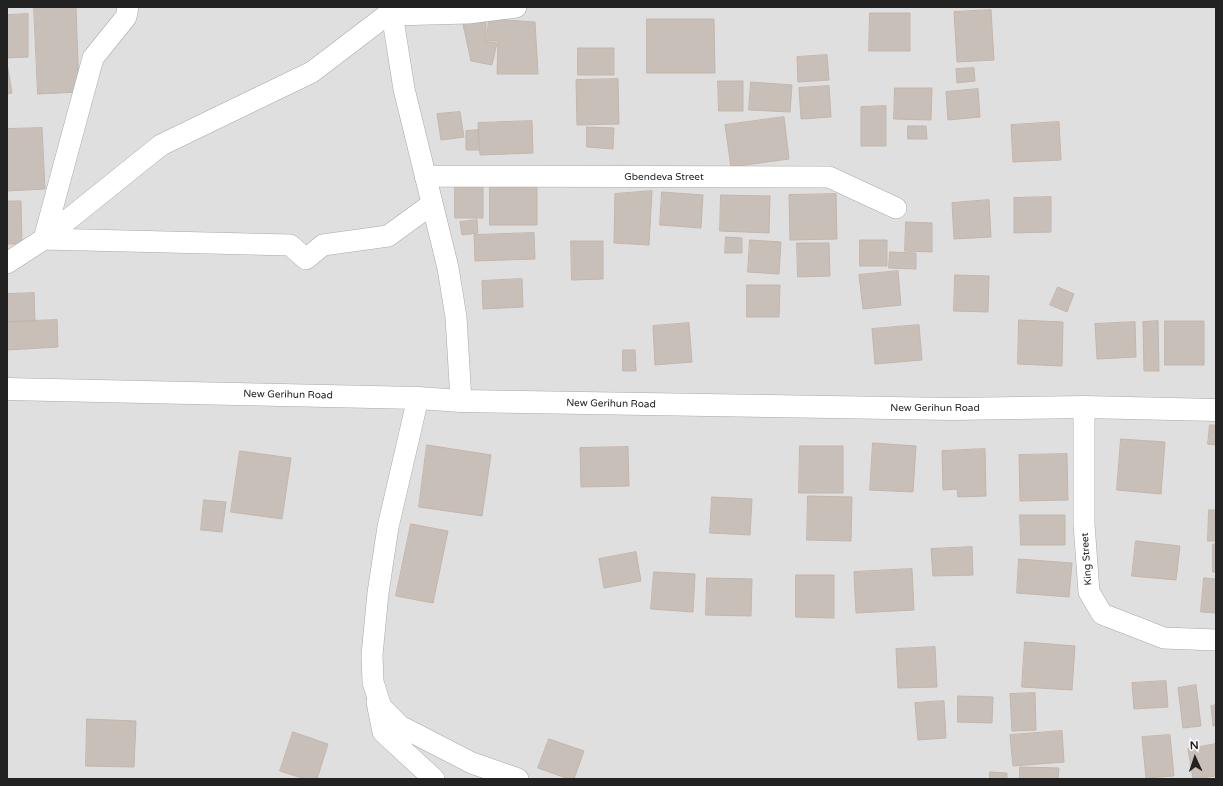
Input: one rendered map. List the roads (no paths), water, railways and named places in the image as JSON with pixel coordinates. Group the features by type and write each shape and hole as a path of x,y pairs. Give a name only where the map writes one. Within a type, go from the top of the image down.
{"street":[{"path":"44,239 93,58 126,17 128,7"},
{"path":"7,263 44,239 161,145 312,72 392,11 468,12 516,7"},
{"path":"392,11 404,89 448,268 456,317 461,401"},
{"name":"Gbendeva Street","path":"425,176 829,177 896,208"},
{"path":"44,239 290,245 306,259 323,245 388,236 432,204"},
{"name":"New Gerihun Road","path":"7,389 418,398 461,401 952,409 1084,407 1216,410"},
{"path":"418,398 388,527 379,586 372,655 373,682 383,732 434,779"},
{"name":"King Street","path":"1084,407 1084,524 1089,592 1098,608 1102,614 1164,638 1216,640"},
{"path":"373,682 381,707 400,726 472,764 518,779"}]}
